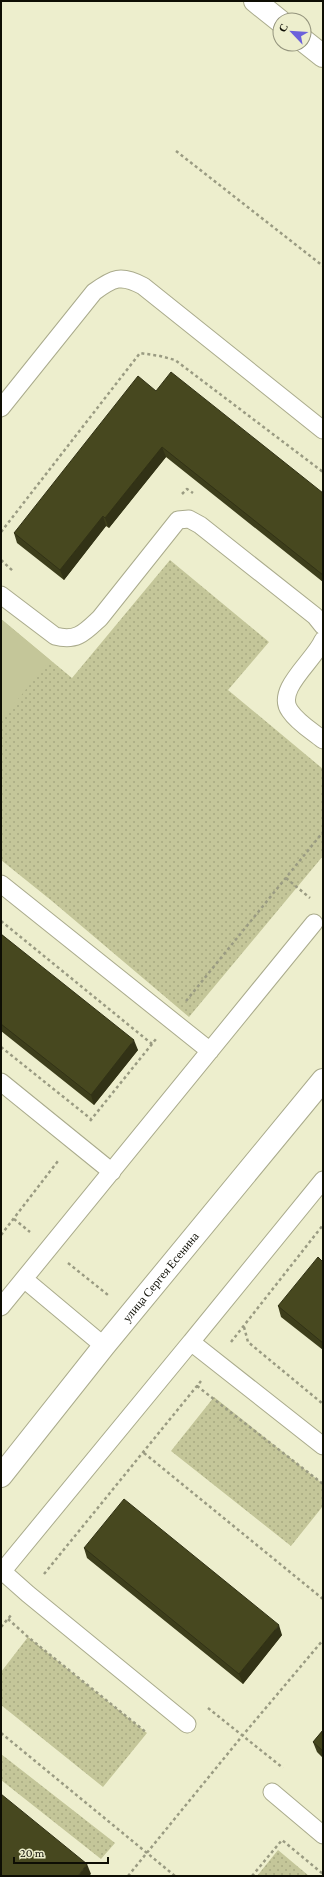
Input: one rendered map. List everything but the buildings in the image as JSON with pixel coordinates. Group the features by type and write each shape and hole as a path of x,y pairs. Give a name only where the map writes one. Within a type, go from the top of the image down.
{"street":[{"path":"255,1 272,15"},
{"path":"312,47 323,56"},
{"name":"улица Сергея Есенина","path":"1,1476 104,1346 323,1080"}],"lane":[{"path":"1,408 94,292 105,283 116,279 125,278 143,286 323,430"},
{"path":"1,595 50,633 65,639 74,638 87,631 100,618 178,520 189,518 200,525 315,616 323,626"},
{"path":"323,640 318,650 292,682 285,698 286,706 290,712 323,740"},
{"path":"1,884 210,1051"},
{"path":"1,1307 210,1051 320,922"},
{"path":"1,1082 112,1172"},
{"path":"187,1724 2,1571 323,1180"},
{"path":"24,1279 104,1346"},
{"path":"191,1342 323,1446"},
{"path":"272,1792 323,1835"}],"path":[{"path":"176,151 323,266"},
{"path":"1,532 140,353 175,360 323,472"},
{"path":"177,500 182,494"},
{"path":"1,560 17,575"},
{"path":"1,1235 91,1119 323,832"},
{"path":"286,878 311,898"},
{"path":"1,922 152,1044"},
{"path":"1,1047 91,1119"},
{"path":"1,1627 144,1453 323,1226"},
{"path":"244,1326 248,1342 323,1404"},
{"path":"197,1386 323,1484"},
{"path":"144,1453 323,1599"},
{"path":"8,1619 28,1637 147,1733"},
{"path":"128,1876 242,1735 323,1640"},
{"path":"1,1733 175,1876"},
{"path":"252,1876 282,1840 323,1874"}],"green space":[{"path":"170,560 269,642 228,690 323,769 323,856 189,1017 52,901 1,860 1,619 72,678"},
{"path":"1,619 50,660 1,720"},
{"path":"214,1397 323,1484 323,1506 291,1546 171,1451"},
{"path":"28,1637 147,1733 103,1787 1,1705 1,1672"},
{"path":"1,1754 115,1843 101,1859 1,1780"},
{"path":"278,1850 309,1876 257,1876"}]}
